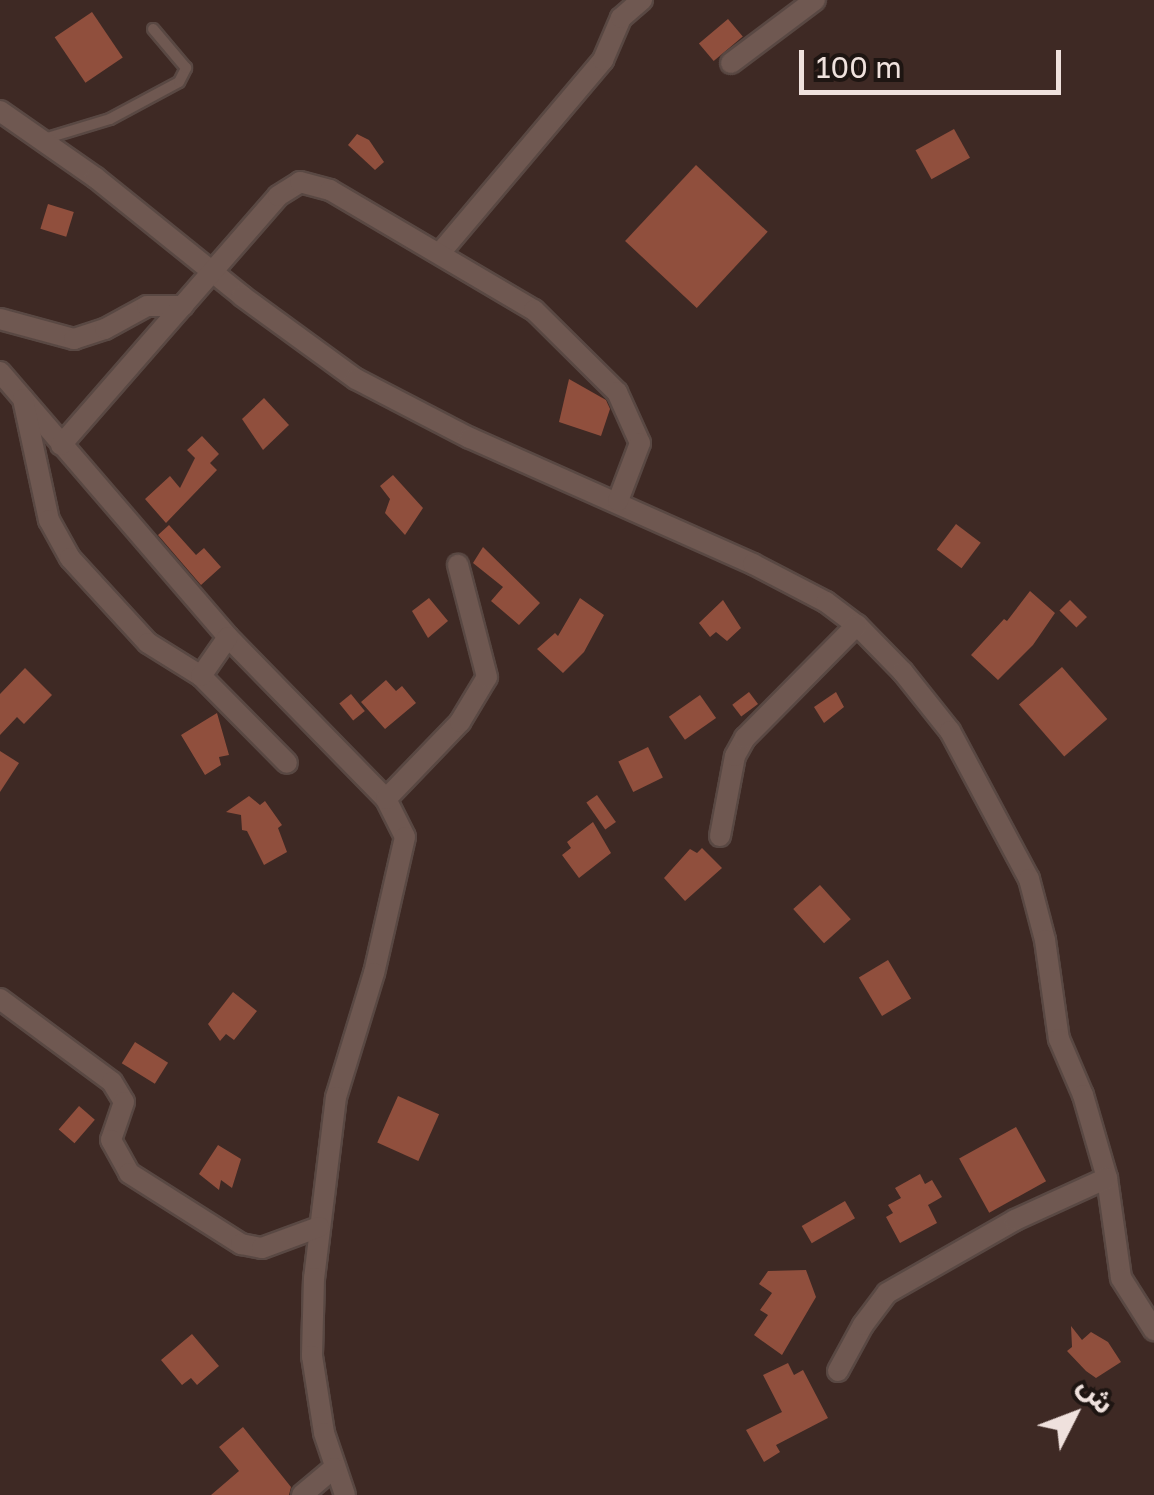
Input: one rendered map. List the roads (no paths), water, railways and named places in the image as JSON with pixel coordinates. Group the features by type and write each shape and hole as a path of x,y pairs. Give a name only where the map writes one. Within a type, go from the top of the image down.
{"street":[{"path":"440,253 603,60 621,18 642,0"},
{"path":"731,64 806,3"},
{"path":"0,111 44,139 301,341 390,398 753,564 826,602 857,625 903,672 950,731 1029,879 1045,940 1059,1038 1083,1095 1107,1178 1121,1278 1154,1330"},
{"path":"60,445 278,196 300,182 330,190 534,310 616,392 640,443 618,502"},
{"path":"0,319 74,339 104,329 147,306 182,306"},
{"path":"0,372 22,392 60,445 228,637 386,799 400,823 406,845 374,973 336,1097 319,1227 312,1356 334,1468 344,1495"},
{"path":"22,392 49,520 70,558 148,643 200,676 287,763"},
{"path":"386,799 460,722 487,677 484,651 458,565"},
{"path":"720,836 735,756 744,738 857,625"},
{"path":"200,676 228,637"},
{"path":"0,998 112,1082 124,1102 111,1140 130,1173 241,1244 262,1248 319,1227"},
{"path":"838,1371 862,1325 887,1293 1015,1220 1107,1178"},
{"path":"302,1495 334,1468"}],"lane":[{"path":"44,139 110,118 180,82 186,68 153,29"}]}
